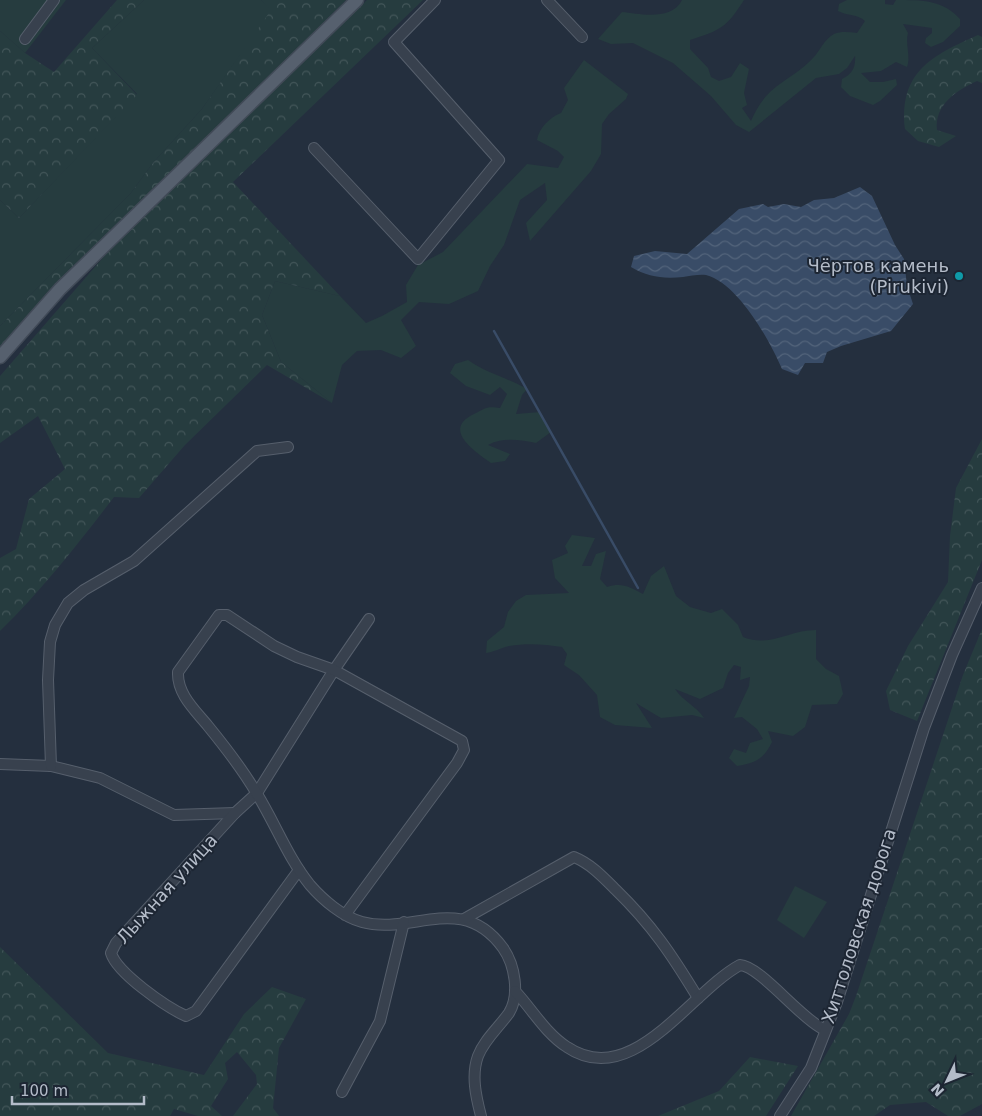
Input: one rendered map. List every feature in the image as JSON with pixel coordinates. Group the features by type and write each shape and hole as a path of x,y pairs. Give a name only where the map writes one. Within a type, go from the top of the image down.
{"main road":[{"path":"0,357 60,289 114,235 357,0"}],"street":[{"path":"25,39 54,0"},
{"path":"314,148 418,259 499,160 394,42 436,0"},
{"path":"546,0 582,37"},
{"path":"51,766 48,680 50,642 55,625 68,603 84,590 134,561 257,451 288,447"},
{"name":"Хиттоловская дорога","path":"780,1116 811,1068 826,1030 924,728 952,655 982,588"},
{"path":"345,915 464,750 462,741 334,670 297,657 274,646 227,615 219,616 178,672 180,690 230,754 257,793 299,870 312,886 345,915 362,922 378,925 442,918 464,920 489,934 504,949 514,970 515,991 510,1011 478,1056 475,1076 476,1094 481,1116"},
{"name":"Лыжная улица","path":"299,870 196,1012 186,1016 149,992 114,961 111,953 116,943 235,813 257,793 334,670 370,619"},
{"path":"0,764 51,766 100,778 174,815 235,813"},
{"path":"464,920 574,857 588,863 644,917 670,951 698,998"},
{"path":"342,1092 380,1021 404,922"},
{"path":"515,991 566,1047 586,1056 605,1059 627,1054 653,1037 733,968 745,965 761,976 817,1026 826,1030"}],"green space":[{"path":"0,0 66,0 25,53 0,31"},
{"path":"117,0 144,0 92,48 137,95 19,218 0,200 0,31 25,53 54,72"},
{"path":"144,0 261,0 272,10 202,109 153,163 131,193 0,326 0,200 19,218 137,94 92,48"},
{"path":"261,0 346,0 0,346 0,326 131,193 153,163 202,109 271,10"},
{"path":"367,0 423,0 233,182 340,296 275,281 262,315 281,362 332,403 267,365 185,445 139,498 114,497 45,583 0,631 0,558 16,549 29,499 65,469 38,416 0,443 0,376 135,221"},
{"path":"682,0 744,0 722,27 690,40 690,49 708,68 711,77 719,81 731,77 740,63 749,69 744,93 747,105 742,108 751,121 764,98 804,67 831,36 839,32 857,33 865,21 859,17 838,11 839,4 847,0 885,0 885,4 893,5 896,0 932,2 947,8 960,19 960,26 943,42 931,47 925,43 926,38 932,33 932,28 903,24 908,33 907,67 896,62 881,71 861,73 870,82 896,79 897,85 873,105 850,96 841,87 842,79 854,67 855,56 847,68 839,74 816,78 749,132 736,125 711,96 673,63 633,43 611,44 598,39 622,12 646,15 663,14 677,7"},
{"path":"978,35 982,37 982,83 977,81 955,94 943,106 937,121 937,130 956,136 939,147 918,141 905,129 904,109 907,93 913,80 922,68 933,59"},
{"path":"584,60 628,94 626,99 609,114 602,124 601,154 591,171 530,241 526,223 547,200 545,183 520,200 504,245 490,266 478,291 449,304 419,302 401,320 416,346 401,358 381,350 357,351 342,365 332,403 281,362 262,315 275,281 340,296 366,323 407,302 406,285 418,265 443,252 527,164 558,168 564,157 558,151 537,140 540,131 546,124 553,117 561,113 568,100 564,88"},
{"path":"468,360 527,389 522,395 516,414 540,412 551,432 536,443 505,440 488,445 510,454 505,461 491,463 469,446 461,433 461,426 465,420 489,407 500,408 507,394 500,387 490,395 466,386 450,373 455,364"},
{"path":"982,439 982,560 917,721 890,710 886,691 908,646 948,582 950,536 956,488"},
{"path":"572,535 595,538 582,566 591,566 596,554 606,551 600,579 607,587 622,585 643,594 651,576 664,566 676,596 690,607 711,613 722,609 738,625 743,637 762,641 816,630 816,659 826,669 839,676 843,694 837,704 812,705 805,727 793,736 768,731 772,742 766,753 754,762 737,766 729,758 734,749 746,753 750,743 763,739 757,729 742,717 734,718 749,686 750,677 740,680 741,667 734,665 728,673 723,688 700,699 675,689 704,718 692,715 661,718 636,703 652,728 615,725 600,717 597,695 579,675 564,665 567,654 562,647 522,644 486,653 487,641 504,627 508,612 516,601 526,595 569,593 555,578 552,560 568,553 565,546"},
{"path":"982,629 982,1104 960,1116 948,1116 926,1102 890,1105 874,1116 791,1116 849,1014 963,675"},
{"path":"795,886 827,902 804,938 777,920"},
{"path":"0,947 108,1053 204,1075 244,1014 272,987 306,999 279,1048 273,1108 279,1116 233,1116 257,1084 256,1075 237,1052 225,1063 228,1079 211,1106 222,1116 198,1116 174,1109 170,1116 0,1116"},
{"path":"750,1057 798,1066 766,1116 658,1116 719,1091"}],"water":[{"path":"860,187 872,196 895,245 904,259 907,286 913,304 891,331 827,352 823,363 805,363 798,375 782,369 770,344 751,314 730,289 718,280 706,275 676,278 662,277 643,273 631,267 634,256 655,251 687,254 739,209 763,204 768,207 784,204 801,207 814,200 834,198"}],"waterway":[{"path":"494,331 638,588"}],"place":[{"name":"Чёртов камень (Pirukivi)","path":"959,276"}]}
